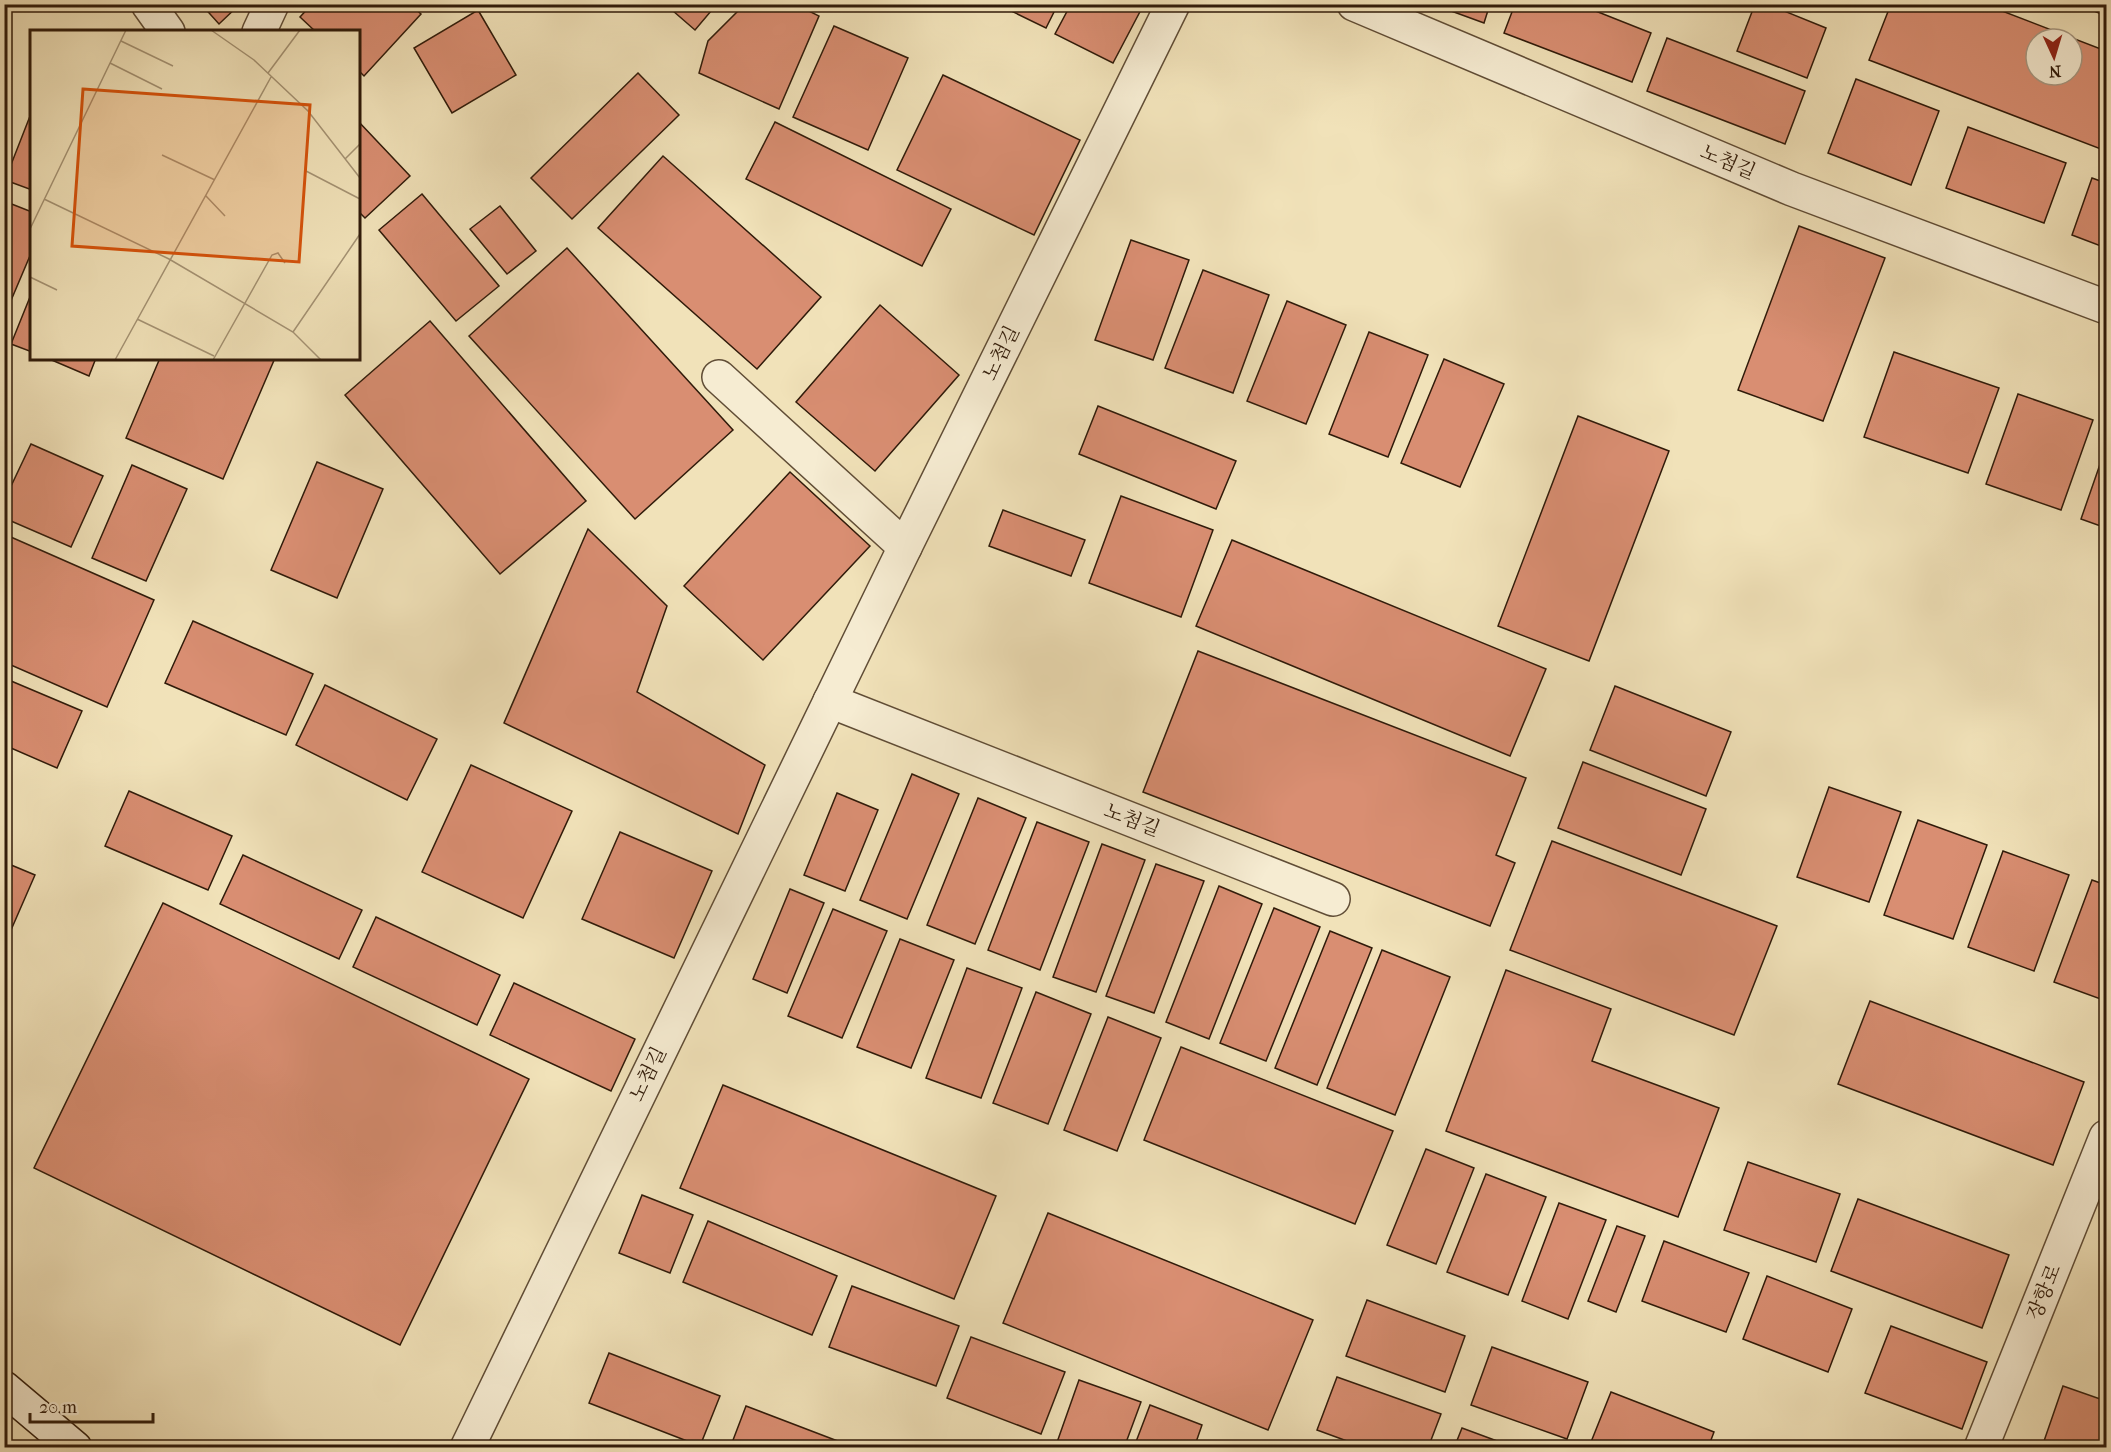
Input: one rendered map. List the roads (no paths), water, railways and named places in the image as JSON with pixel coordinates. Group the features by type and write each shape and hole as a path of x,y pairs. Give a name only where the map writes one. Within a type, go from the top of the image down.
{"street":[{"path":"148,4 167,30"},
{"path":"260,30 272,4"},
{"name":"노첨길","path":"467,1448 905,547 1173,4"},
{"name":"노첨길","path":"1354,4 1792,189 2106,307"},
{"path":"719,376 905,547"},
{"name":"노첨길","path":"830,701 1333,899"},
{"name":"장항로","path":"1981,1448 2106,1137"},
{"path":"4,1388 75,1448"}]}
